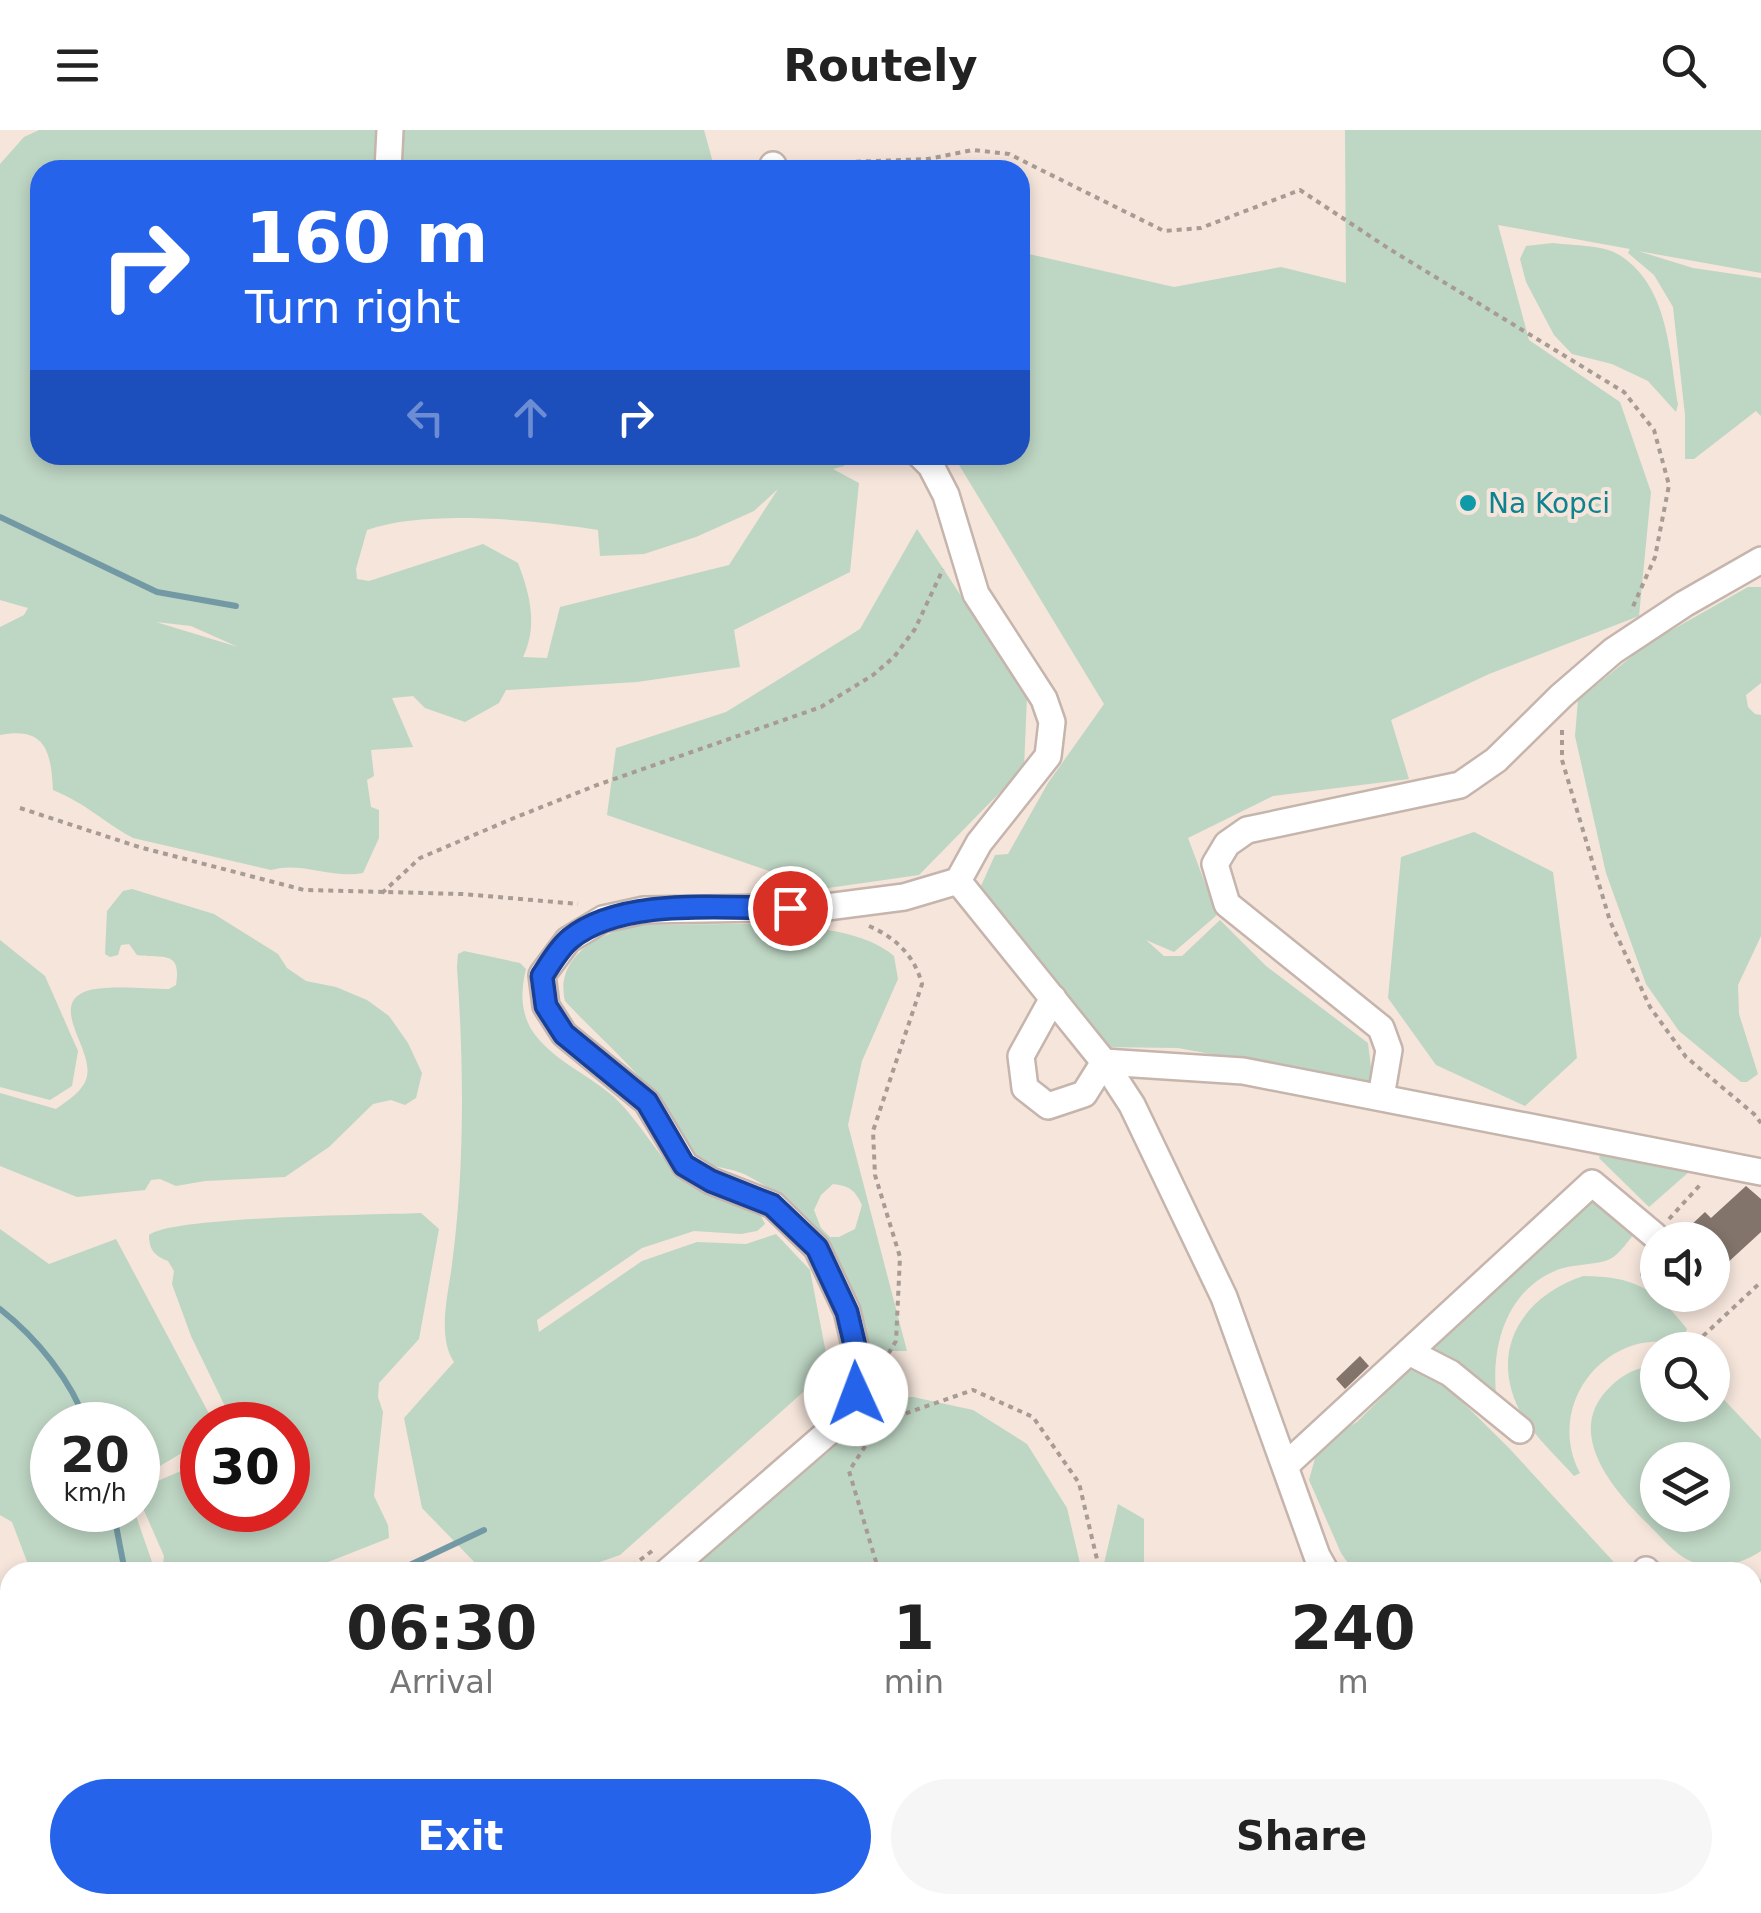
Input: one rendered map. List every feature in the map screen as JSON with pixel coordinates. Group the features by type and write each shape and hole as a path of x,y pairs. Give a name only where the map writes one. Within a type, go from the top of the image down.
{"street":[{"path":"388,160 390,130"},
{"path":"679,1562 840,1423 856,1394 856,1350 847,1312 817,1248 772,1205 711,1181 684,1165 647,1102 564,1034 546,1006 542,976 568,940 604,919 644,910 827,907 904,897 958,880 978,843 1048,756 1052,722 1044,700 976,594 946,495 930,465"},
{"path":"1381,1096 1389,1050 1382,1028 1226,904 1214,864 1227,844 1247,830 1460,785 1496,760 1613,652 1684,604 1761,560"},
{"path":"958,880 1104,1062 1132,1105 1224,1296 1320,1562"},
{"path":"1053,998 1020,1056 1025,1088 1048,1106 1084,1094 1104,1062"},
{"path":"1104,1062 1243,1071 1761,1172"},
{"path":"1286,1465 1592,1183 1640,1222"},
{"path":"1410,1352 1450,1373 1520,1430"}],"path":[{"path":"909,160 973,150 1009,154 1021,160"},
{"path":"1030,164 1164,230 1202,228 1300,190 1624,392 1654,430 1670,485 1655,557 1613,652"},
{"path":"382,893 420,858 514,818 821,707 894,657 915,629 957,539"},
{"path":"1561,696 1562,760 1610,921 1650,1007 1686,1057 1761,1124"},
{"path":"20,808 139,847 304,890 464,894 590,906"},
{"path":"1665,1222 1722,1162"},
{"path":"1706,1332 1761,1282"},
{"path":"877,1562 850,1471 881,1422 973,1390 1032,1417 1079,1482 1098,1562"}],"green space":[{"path":"39,130 379,130 378,160 30,160 30,465 845,465 833,469 859,483 850,572 734,630 740,667 637,682 506,690 499,703 465,722 425,708 413,696 392,698 413,747 371,750 374,776 367,780 371,807 379,810 379,838 363,873 271,870 133,838 53,790 47,754 36,738 15,733 0,735 0,627 24,615 28,608 0,600 0,164 24,137","holes":["778,489 729,565 560,607 547,658 523,657 530,634 531,610 518,563 483,544 369,581 357,579 356,569 367,530 449,518 513,520 598,530 600,556 644,554 696,537 754,511","156,622 191,626 238,647"]},
{"path":"398,130 704,130 712,160 398,160"},
{"path":"1345,130 1761,130 1761,273 1638,251 1693,268 1761,278 1761,416 1756,411 1694,459 1685,459 1685,415 1673,307 1654,275 1628,253 1630,249 1498,225 1529,340 1620,402 1651,492 1639,616 1489,674 1391,720 1409,779 1273,796 1188,838 1217,915 1174,952 1146,940 1164,956 1182,956 1220,920 1266,966 1368,1043 1373,1084 1178,1048 1105,1047 998,915 981,886 995,855 1008,854 1048,783 1104,704 959,465 1030,465 1030,254 1174,287 1281,267 1346,283"},
{"path":"1553,243 1614,252 1637,269 1649,285 1669,343 1676,412 1648,381 1612,364 1572,354 1554,335 1526,282 1520,259 1526,246"},
{"path":"917,529 1027,696 1024,768 919,875 821,889 607,815 616,748 726,712 860,629"},
{"path":"1748,587 1761,587 1761,683 1746,695 1748,707 1761,715 1761,936 1738,985 1739,1014 1758,1074 1741,1082 1679,1031 1646,984 1606,873 1575,736 1578,700 1647,644"},
{"path":"1474,832 1553,872 1577,1058 1525,1106 1436,1065 1388,998 1401,857"},
{"path":"132,889 214,914 278,954 287,968 306,981 336,987 367,1000 389,1016 422,1073 416,1098 405,1105 391,1100 373,1104 329,1147 285,1177 176,1186 160,1179 151,1180 145,1190 77,1197 0,1166 0,1093 56,1109 75,1095 85,1081 87,1065 72,1018 75,999 84,992 102,988 169,989 176,985 176,966 168,958 137,955 129,944 121,945 118,955 105,954 107,911 123,891"},
{"path":"739,924 811,928 872,942 894,956 898,979 862,1061 848,1125 907,1351 869,1351 839,1271 813,1228 773,1191 746,1175 696,1158 648,1087 565,1001 567,970 575,957 599,938 630,927","holes":["833,1184 851,1190 862,1205 855,1229 830,1237 821,1228 814,1210 821,1195"]},
{"path":"0,940 45,976 78,1051 72,1086 50,1100 0,1087"},
{"path":"464,951 520,963 526,969 523,1007 539,1040 614,1097 684,1179 709,1195 760,1214 765,1224 757,1231 741,1234 694,1231 642,1248 537,1320 539,1332 642,1261 697,1242 746,1244 776,1234 810,1270 829,1369 620,1555 600,1562 474,1562 422,1508 404,1418 454,1362 446,1342 445,1318 461,1158 458,954"},
{"path":"1605,1142 1689,1164 1690,1171 1649,1207 1599,1158"},
{"path":"1596,1195 1637,1231 1610,1259 1557,1270 1524,1293 1512,1308 1499,1344 1497,1402 1427,1351"},
{"path":"421,1213 439,1229 419,1339 379,1383 383,1412 374,1496 388,1525 389,1538 328,1562 163,1562 153,1532 160,1532 160,1480 180,1471 180,1532 310,1532 310,1402 223,1402 191,1336 172,1284 174,1271 150,1244 149,1235 166,1229 234,1220"},
{"path":"0,1229 49,1264 116,1239 203,1402 180,1402 180,1454 160,1466 160,1402 30,1402 30,1532 142,1532 152,1562 27,1562 12,1522 0,1515"},
{"path":"1583,1276 1630,1282 1640,1287 1640,1312 1672,1312 1687,1329 1640,1332 1640,1343 1615,1353 1586,1380 1571,1415 1572,1454 1580,1473 1574,1476 1523,1417 1508,1371 1515,1331 1542,1298"},
{"path":"1640,1369 1640,1422 1730,1422 1730,1406 1761,1439 1761,1551 1738,1562 1693,1562 1655,1532 1730,1532 1730,1442 1640,1442 1640,1516 1621,1495 1598,1460 1591,1423 1597,1404 1621,1378"},
{"path":"1409,1370 1432,1372 1508,1447 1614,1562 1347,1562 1309,1480 1319,1444 1357,1422"},
{"path":"888,1397 913,1397 973,1410 1027,1444 1067,1508 1080,1562 685,1562 807,1469 846,1435 864,1409"},
{"path":"1118,1504 1144,1519 1144,1562 1104,1562"}],"building":[{"path":"1746,1186 1761,1199 1761,1232 1730,1260 1730,1222 1694,1222 1705,1212 1711,1218"},
{"path":"1360,1356 1369,1366 1345,1389 1336,1379"}],"waterway":[{"path":"0,517 157,592 236,606"},
{"path":"0,1309 51,1361 77,1402"},
{"path":"416,1562 484,1530"},
{"path":"117,1532 123,1562"}],"place":[{"name":"Na Kopci","path":"1468,503"}],"route":[{"path":"790,908 644,910 604,919 568,940 542,976 546,1006 564,1034 647,1102 684,1165 711,1181 772,1205 817,1248 847,1312 856,1350 856,1394"}]}
